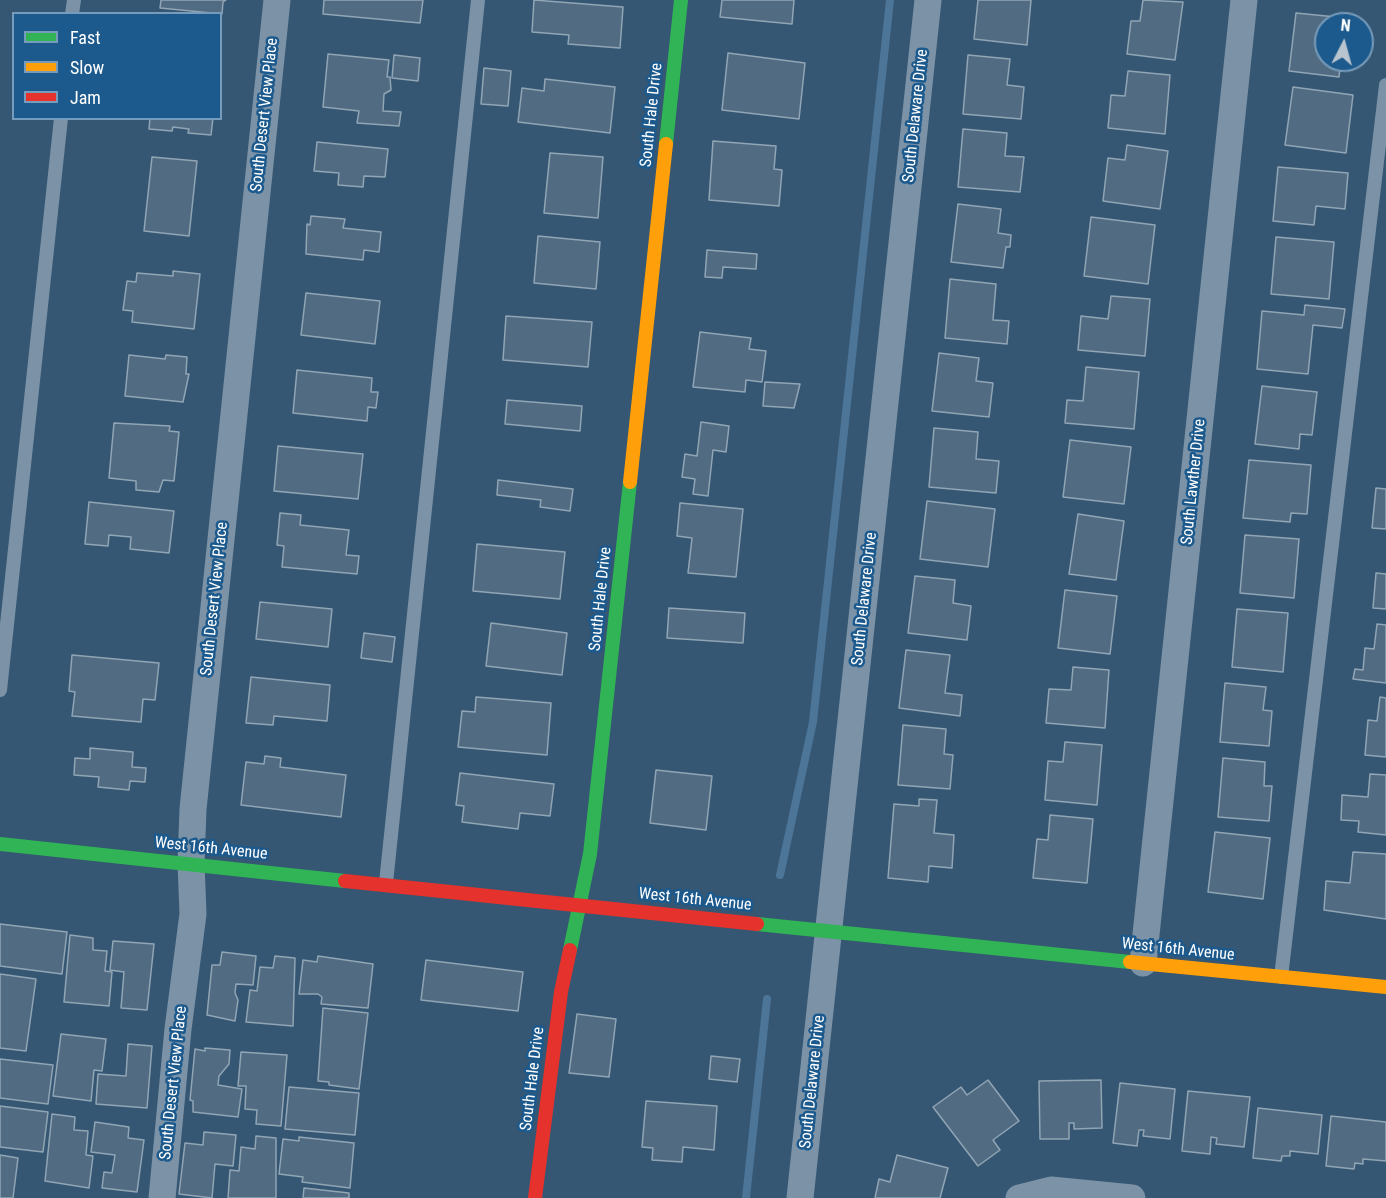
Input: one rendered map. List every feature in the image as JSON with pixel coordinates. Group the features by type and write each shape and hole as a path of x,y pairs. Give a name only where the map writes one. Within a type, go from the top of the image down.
{"street":[{"name":"South Desert View Place","path":"162,1198 178,1029 193,914 191,863 194,808 277,0"},
{"name":"South Hale Drive","path":"535,1198 561,992 590,854 681,0"},
{"name":"South Delaware Drive","path":"800,1198 928,0"},
{"name":"South Lawther Drive","path":"1143,963 1244,0"},
{"name":"West 16th Avenue","path":"0,844 829,932 1386,987"},
{"path":"1020,1198 1051,1190 1132,1198"}],"lane":[{"path":"386,884 478,0"},
{"path":"1281,977 1386,85"},
{"path":"0,690 61,120"}],"building":[{"path":"161,0 226,0 223,2 222,14 222,12 160,8"},
{"path":"324,0 423,0 420,23 323,14"},
{"path":"534,0 623,7 620,48 568,44 569,35 532,32"},
{"path":"722,0 794,0 792,24 720,17"},
{"path":"978,0 1031,0 1027,45 974,39"},
{"path":"1143,0 1183,2 1175,60 1127,54 1131,21 1140,21"},
{"path":"1296,13 1314,15 1314,72 1340,72 1339,77 1289,71"},
{"path":"728,53 805,63 799,119 722,110"},
{"path":"328,54 389,60 387,77 390,77 391,90 384,94 383,111 401,112 399,126 357,123 359,111 323,107"},
{"path":"394,55 420,58 418,81 392,78"},
{"path":"968,55 1010,59 1007,85 1024,87 1021,119 963,114"},
{"path":"484,68 511,71 508,106 481,104"},
{"path":"1128,71 1170,75 1165,134 1108,128 1111,95 1125,96"},
{"path":"545,79 615,87 610,133 518,122 522,88 544,91"},
{"path":"1293,87 1353,95 1346,153 1285,145"},
{"path":"150,120 213,120 211,135 188,133 189,129 173,127 172,131 149,129"},
{"path":"963,129 1007,133 1005,156 1024,157 1020,192 958,187"},
{"path":"713,141 776,146 774,169 782,170 779,206 709,200"},
{"path":"317,142 388,149 385,177 364,176 363,187 338,185 339,173 314,171"},
{"path":"1127,145 1168,151 1160,209 1103,201 1108,158 1125,160"},
{"path":"550,153 603,157 598,218 544,213"},
{"path":"152,157 197,161 189,236 144,231"},
{"path":"1278,167 1348,173 1345,209 1316,206 1314,225 1273,221"},
{"path":"958,204 1001,209 998,233 1011,235 1010,247 1006,247 1003,268 951,262"},
{"path":"311,216 345,219 343,228 381,232 379,252 364,250 363,260 306,254 307,224 310,225"},
{"path":"1091,217 1155,225 1148,284 1084,276"},
{"path":"538,236 600,242 596,289 534,283"},
{"path":"1276,237 1334,242 1329,299 1271,294"},
{"path":"707,250 757,254 756,269 723,267 722,278 705,277"},
{"path":"173,271 200,274 194,329 132,322 133,311 123,310 127,281 136,282 137,273 173,276"},
{"path":"950,279 996,284 993,320 1009,321 1007,344 945,338"},
{"path":"306,293 380,301 375,344 301,335"},
{"path":"1111,296 1150,299 1145,356 1078,350 1081,316 1108,319"},
{"path":"1305,305 1345,309 1342,328 1313,325 1308,374 1257,369 1262,311 1304,315"},
{"path":"506,316 592,322 588,367 503,360"},
{"path":"700,332 751,338 749,349 766,351 762,382 746,380 745,392 693,387"},
{"path":"939,353 979,358 976,381 993,383 989,417 932,411"},
{"path":"129,355 165,359 166,355 187,357 186,374 189,374 183,402 125,396"},
{"path":"1086,367 1139,372 1134,429 1065,423 1067,400 1083,401"},
{"path":"297,370 372,378 371,392 378,392 376,408 368,407 367,421 293,413"},
{"path":"765,382 800,384 794,408 763,406"},
{"path":"1262,386 1317,392 1312,435 1300,434 1299,449 1255,444"},
{"path":"507,400 582,406 580,431 505,424"},
{"path":"701,422 729,426 726,452 713,450 708,496 693,494 695,479 682,477 685,454 697,456"},
{"path":"114,423 170,426 169,431 179,432 174,481 163,480 159,492 136,490 136,481 109,478"},
{"path":"934,428 978,432 976,459 999,461 996,493 929,487"},
{"path":"1070,440 1131,447 1124,504 1063,497"},
{"path":"278,446 363,454 358,499 274,491"},
{"path":"1249,460 1311,465 1307,514 1291,513 1290,522 1243,518"},
{"path":"498,480 573,489 570,511 540,507 541,500 497,495"},
{"path":"1376,488 1386,489 1386,529 1372,528"},
{"path":"927,501 995,509 988,567 920,559"},
{"path":"89,502 174,511 169,553 130,549 131,537 109,535 108,546 85,544"},
{"path":"680,503 743,509 736,577 688,573 692,538 677,536"},
{"path":"280,513 301,515 300,525 349,530 346,555 359,556 357,574 282,567 284,546 277,545"},
{"path":"1078,514 1124,521 1116,580 1069,574"},
{"path":"1245,535 1299,539 1294,598 1240,593"},
{"path":"477,544 565,552 560,599 473,591"},
{"path":"1376,573 1386,574 1386,609 1373,608"},
{"path":"915,576 955,580 953,603 971,606 967,640 908,633"},
{"path":"1065,590 1117,596 1110,654 1058,648"},
{"path":"260,602 332,609 328,647 256,639"},
{"path":"669,608 745,613 743,643 667,638"},
{"path":"1237,609 1288,613 1283,672 1232,667"},
{"path":"491,623 567,633 562,675 486,666"},
{"path":"1377,624 1386,625 1386,683 1353,679 1355,669 1363,670 1365,648 1374,649"},
{"path":"364,633 395,637 392,662 361,658"},
{"path":"906,650 950,655 945,693 962,695 960,716 899,708"},
{"path":"72,655 159,663 155,700 143,699 141,722 72,716 75,692 69,691"},
{"path":"1073,667 1109,670 1105,728 1046,723 1049,689 1071,690"},
{"path":"251,677 330,685 327,721 274,716 273,725 246,723"},
{"path":"1225,683 1266,687 1263,710 1272,711 1269,746 1220,742"},
{"path":"476,697 551,703 547,755 458,747 462,711 475,712"},
{"path":"1380,697 1386,698 1386,757 1365,755 1368,720 1377,721"},
{"path":"903,725 946,729 944,754 953,755 950,789 898,785"},
{"path":"1065,742 1102,745 1097,805 1045,800 1048,761 1063,762"},
{"path":"90,748 133,752 132,767 146,768 145,782 130,781 129,790 98,787 99,777 74,775 75,758 90,759"},
{"path":"265,756 281,758 280,767 346,775 341,817 241,805 246,762 264,764"},
{"path":"1223,758 1265,762 1264,786 1272,786 1269,821 1218,817"},
{"path":"656,770 712,776 706,830 650,823"},
{"path":"460,773 554,784 550,816 520,813 518,829 462,822 464,806 456,805"},
{"path":"1370,774 1386,775 1386,835 1358,832 1359,821 1341,820 1342,795 1368,797"},
{"path":"919,799 937,800 934,833 954,835 952,868 929,866 928,882 888,878 894,804 919,806"},
{"path":"1050,815 1093,819 1087,883 1033,878 1037,839 1048,840"},
{"path":"1215,832 1270,838 1263,899 1208,892"},
{"path":"1353,852 1386,854 1386,919 1324,910 1326,881 1350,883"},
{"path":"0,924 67,932 62,974 0,966"},
{"path":"70,935 93,938 93,950 107,951 105,971 112,972 109,1006 64,1002"},
{"path":"113,941 154,944 147,1010 121,1008 124,972 110,970"},
{"path":"222,952 256,956 253,985 236,984 235,993 238,1000 235,1021 207,1015 212,965 220,965"},
{"path":"275,956 295,958 293,1026 246,1022 250,990 257,991 260,967 273,968"},
{"path":"318,956 373,964 368,1008 321,1004 322,997 318,994 299,994 303,960 317,962"},
{"path":"426,960 523,972 518,1011 421,1000"},
{"path":"0,974 36,979 26,1051 0,1048"},
{"path":"323,1008 368,1013 359,1089 329,1085 329,1082 318,1081"},
{"path":"577,1014 616,1019 609,1077 569,1073"},
{"path":"61,1034 106,1039 102,1071 94,1070 91,1101 53,1096"},
{"path":"128,1044 152,1046 147,1108 96,1104 98,1074 126,1076"},
{"path":"205,1048 230,1050 229,1064 219,1076 218,1085 242,1089 238,1117 193,1112 193,1101 190,1100 195,1049 205,1051"},
{"path":"241,1052 287,1055 281,1126 256,1124 257,1110 245,1109 246,1086 238,1086"},
{"path":"711,1056 740,1059 737,1082 709,1079"},
{"path":"0,1059 53,1065 48,1104 0,1098"},
{"path":"988,1080 1019,1121 993,1140 1000,1150 978,1166 933,1107 961,1087 967,1095"},
{"path":"1101,1080 1102,1128 1074,1129 1074,1123 1069,1123 1069,1139 1040,1139 1039,1081"},
{"path":"1120,1083 1175,1089 1170,1139 1143,1136 1144,1130 1139,1130 1137,1146 1113,1143"},
{"path":"289,1087 359,1093 355,1135 285,1129"},
{"path":"1188,1091 1250,1097 1244,1147 1216,1144 1217,1138 1211,1137 1210,1154 1182,1151"},
{"path":"646,1101 717,1106 714,1150 683,1147 682,1162 652,1160 653,1148 642,1147"},
{"path":"0,1106 48,1112 43,1152 0,1147"},
{"path":"1258,1108 1322,1115 1318,1154 1290,1151 1290,1156 1282,1156 1281,1161 1253,1158"},
{"path":"52,1114 75,1117 74,1130 88,1131 86,1155 93,1156 89,1188 45,1181"},
{"path":"1331,1116 1386,1122 1386,1161 1363,1159 1363,1164 1355,1163 1354,1169 1326,1166"},
{"path":"95,1122 129,1127 128,1138 144,1140 137,1192 102,1188 104,1172 112,1173 115,1155 91,1152"},
{"path":"204,1132 236,1135 233,1166 215,1164 212,1198 179,1194 185,1143 203,1145"},
{"path":"256,1136 276,1138 276,1198 228,1198 230,1170 239,1171 241,1147 255,1149"},
{"path":"299,1137 354,1143 350,1188 302,1182 303,1177 279,1174 283,1139 299,1141"},
{"path":"0,1155 18,1158 13,1198 0,1198"},
{"path":"897,1155 948,1168 940,1198 875,1198 879,1179 890,1182"},
{"path":"304,1188 349,1193 349,1198 303,1198"}],"waterway":[{"path":"780,875 813,722 890,0"},
{"path":"746,1198 767,999"}],"traffic: fast":[{"path":"666,144 681,0"},
{"path":"570,950 590,854 630,482"},
{"path":"0,844 345,881"},
{"path":"757,924 1130,962"}],"traffic: slow":[{"path":"630,482 666,144"},
{"path":"1130,962 1386,987"}],"traffic: jam":[{"path":"345,881 757,924"},
{"path":"535,1198 561,992 570,950"}]}
